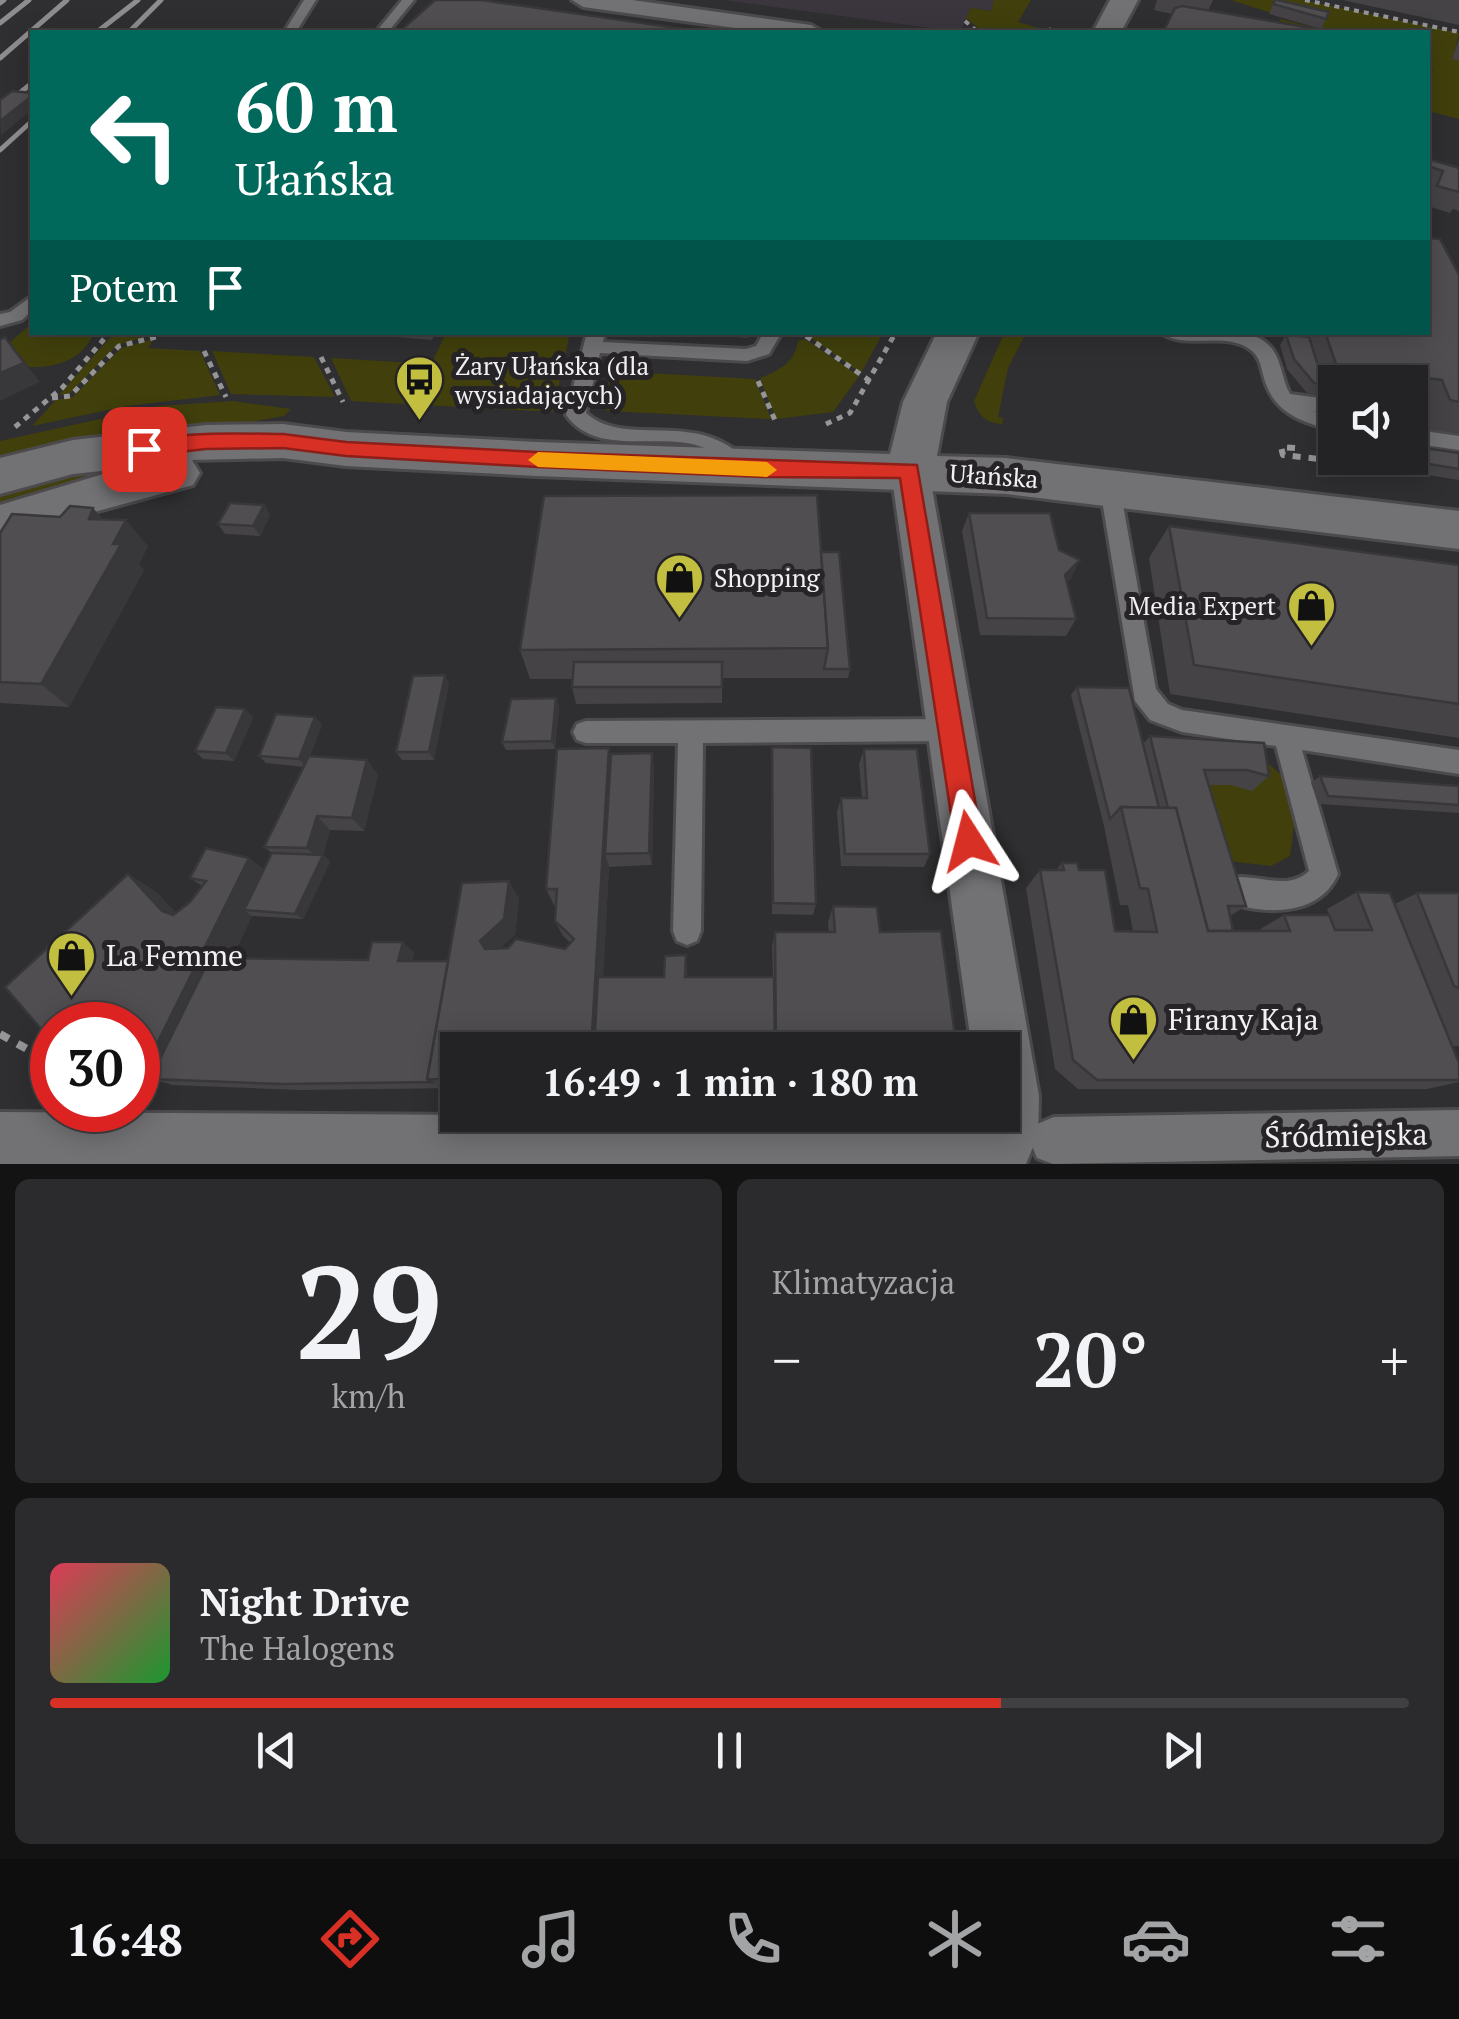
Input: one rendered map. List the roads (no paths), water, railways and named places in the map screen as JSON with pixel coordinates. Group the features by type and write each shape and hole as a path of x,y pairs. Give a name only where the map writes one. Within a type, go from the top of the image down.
{"street":[{"path":"583,0 797,30"},
{"path":"1108,30 1124,0"},
{"path":"957,335 926,402 910,471 1007,1032"},
{"name":"Ułańska","path":"0,525 91,494 345,426"},
{"name":"Ułańska","path":"3,455 73,457 206,442 283,441 345,426 742,468 1006,476 1459,530"},
{"name":"Śródmiejska","path":"1020,1089 1459,1133"},
{"path":"0,1144 802,1156 993,1154 1010,1132"}],"lane":[{"path":"291,30 310,0"},
{"path":"384,30 408,0"},
{"path":"0,320 16,316 30,303"},
{"path":"742,468 728,452 698,438 601,430 580,421 576,415 594,340 748,356 763,350 772,335"},
{"path":"1194,335 1254,342 1266,355 1282,400 1302,416 1318,420"},
{"path":"1282,400 1318,405"},
{"path":"1428,430 1459,443"},
{"path":"1110,488 1144,693 1150,704 1169,719 1459,762"},
{"path":"586,732 952,730"},
{"path":"687,931 690,732"},
{"path":"1233,890 1298,895 1319,885 1324,874 1286,737"}],"railway":[{"path":"0,3 4,0"},
{"path":"0,23 29,0"},
{"path":"32,30 67,0"},
{"path":"100,30 138,0"},
{"path":"131,30 161,0"},
{"path":"0,58 30,32"},
{"path":"16,96 30,85"},
{"path":"0,150 30,123"}],"place":[{"name":"Żary Ułańska (dla wysiadających)","path":"420,422"},
{"name":"Shopping","path":"679,620"},
{"name":"Media Expert","path":"1311,648"},
{"name":"La Femme","path":"71,998"},
{"name":"Firany Kaja","path":"1133,1062"}]}
